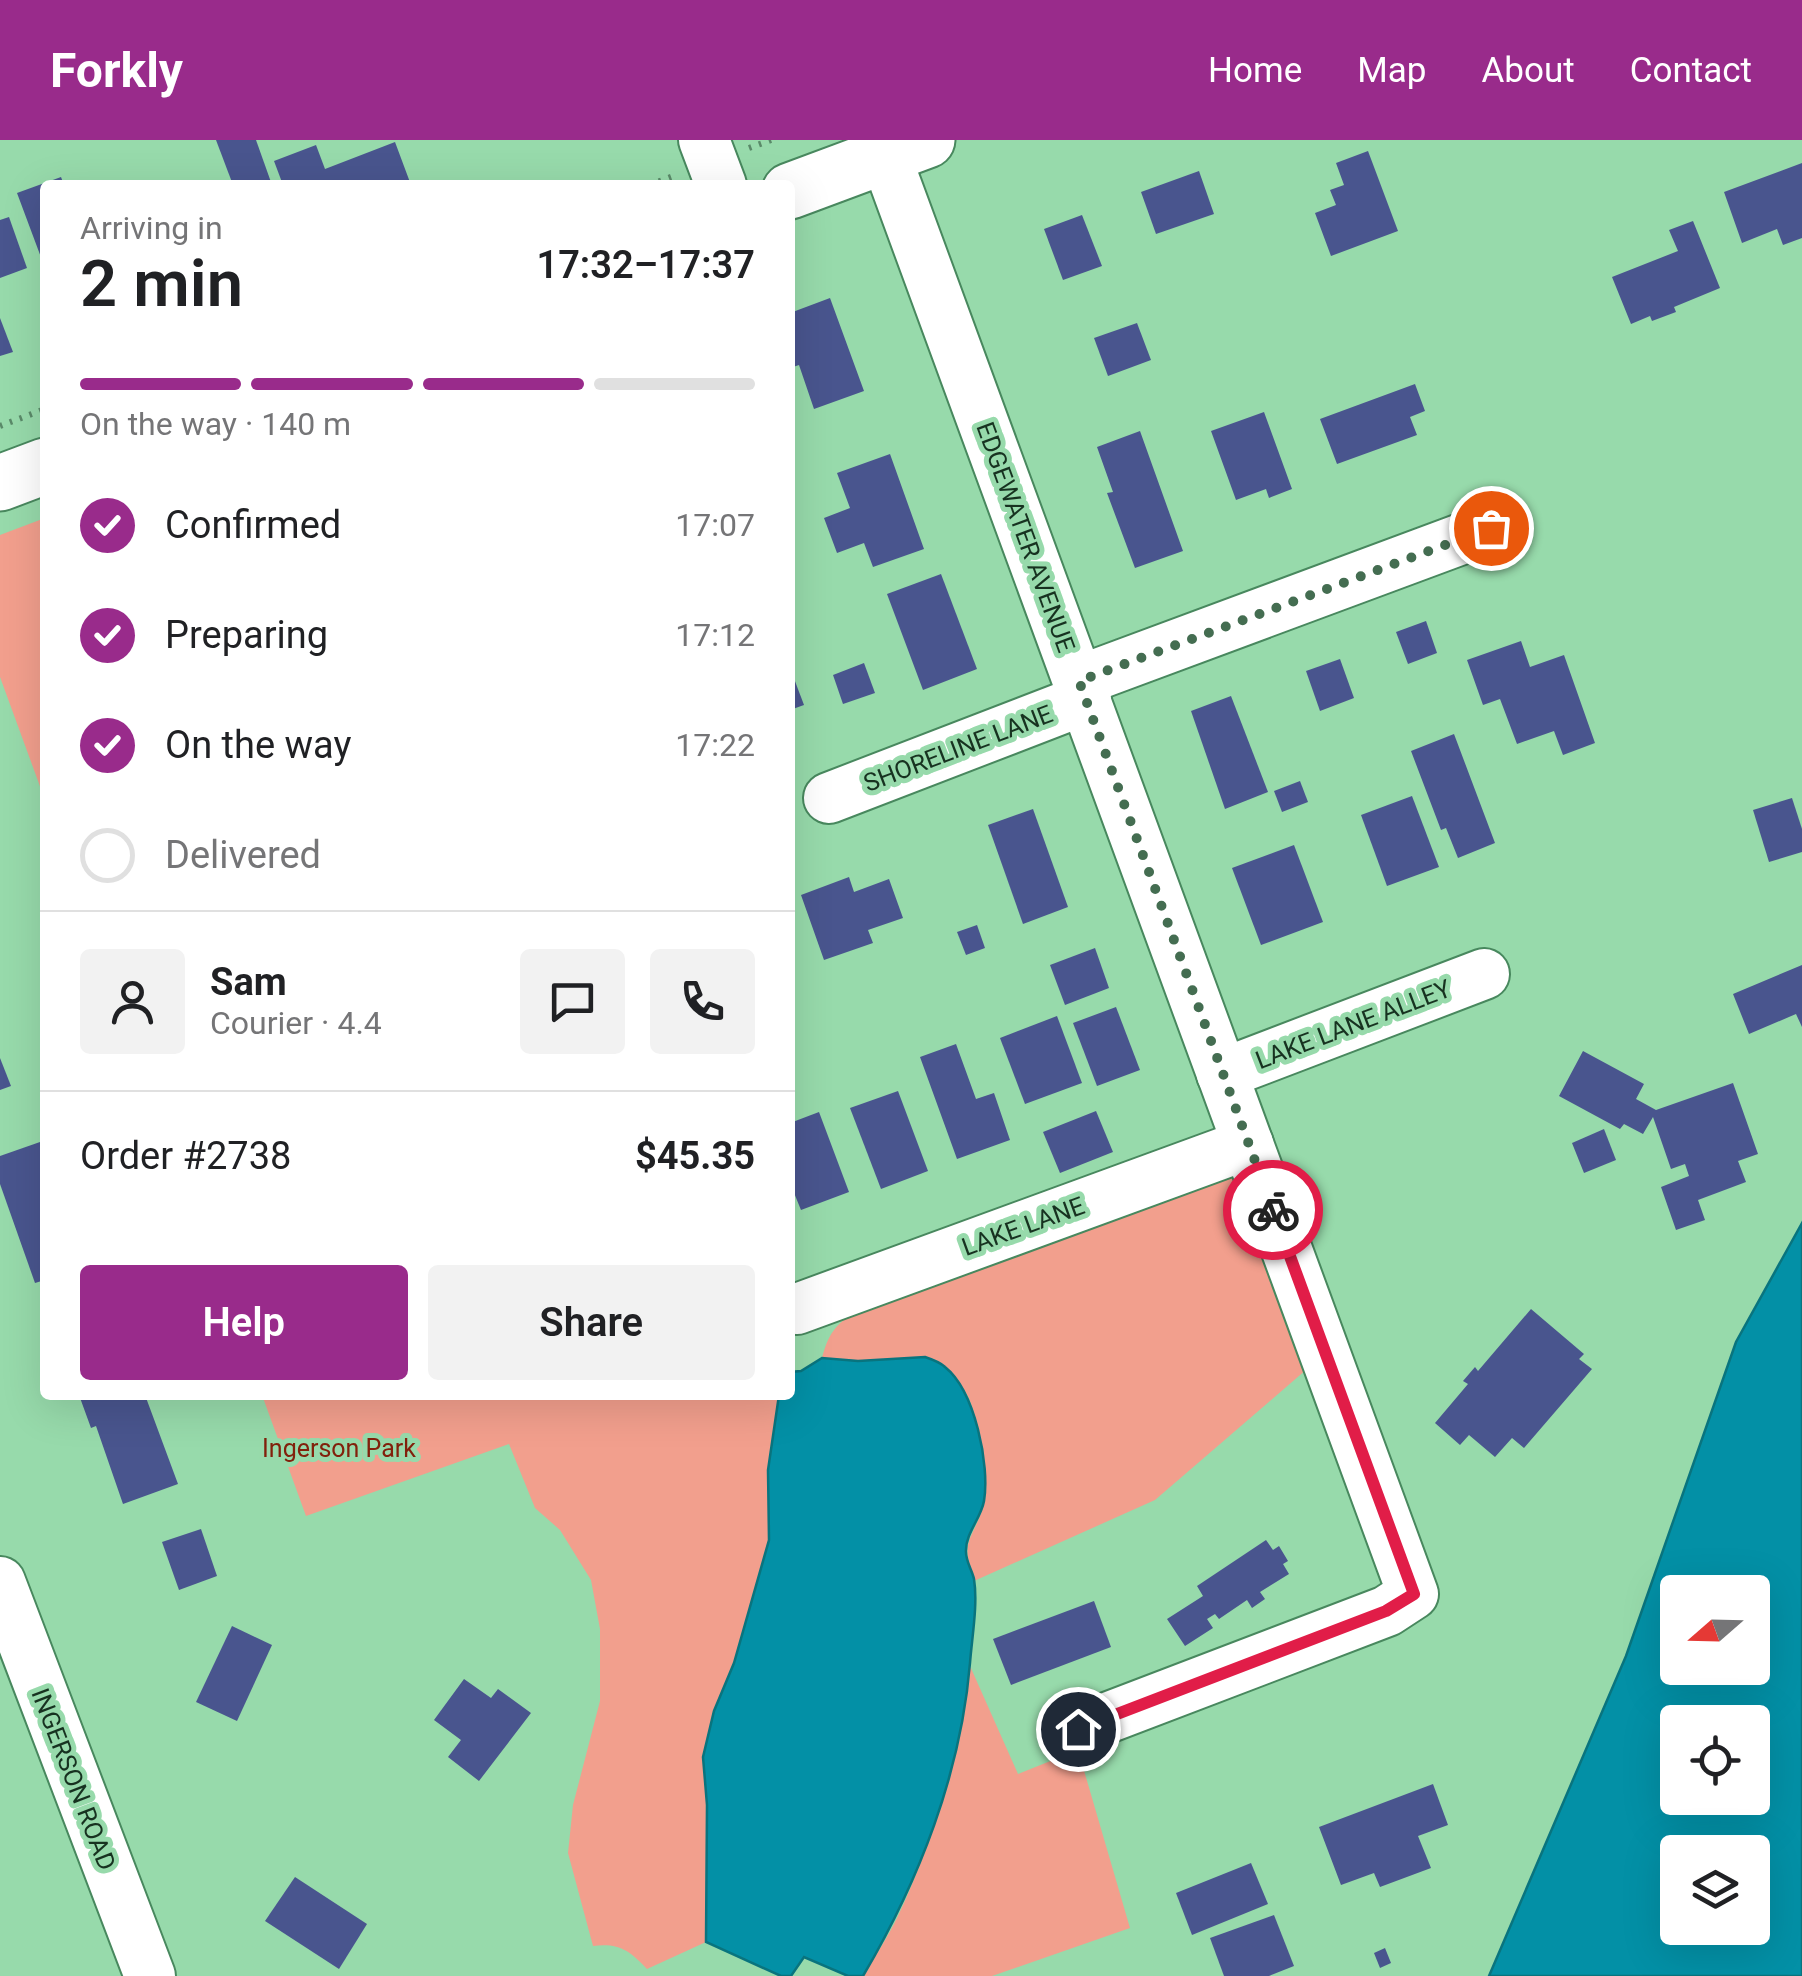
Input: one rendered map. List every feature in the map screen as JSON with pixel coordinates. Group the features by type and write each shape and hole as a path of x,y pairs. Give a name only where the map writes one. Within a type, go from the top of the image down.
{"main road":[{"path":"795,189 906,148"},
{"path":"0,483 40,468"}],"street":[{"path":"704,140 719,180"},
{"name":"EDGEWATER AVENUE","path":"906,148 1083,690 1414,1594 1386,1611 1078,1729"},
{"name":"SHORELINE LANE","path":"828,798 1083,690 1491,528"},
{"name":"LAKE LANE ALLEY","path":"1222,1074 1484,974"},
{"name":"LAKE LANE","path":"797,1309 1248,1144"},
{"name":"INGERSON ROAD","path":"0,1582 150,1976"}],"path":[{"path":"0,426 40,411"}],"green space":[{"path":"40,520 40,786 0,677 0,535"},
{"path":"1237,1172 1307,1369 1155,1500 974,1581 968,1549 983,1507 985,1483 978,1431 966,1393 925,1357 858,1361 822,1358 833,1331 856,1312"},
{"name":"Ingerson Park","path":"264,1400 778,1400 768,1470 769,1540 703,1757 707,1805 706,1942 647,1969 623,1949 593,1946 568,1853 573,1805 600,1701 600,1629 591,1580 560,1530 535,1508 509,1444 306,1516"},
{"path":"970,1666 1018,1774 1078,1750 1130,1928 992,1976 863,1976 894,1924 923,1856 950,1762"}],"water":[{"path":"1802,1223 1802,1976 1489,1976 1626,1656 1736,1342"},
{"path":"925,1357 938,1362 956,1378 972,1410 982,1449 985,1486 984,1501 966,1550 974,1579 975,1610 965,1704 934,1825 902,1902 863,1976 848,1976 804,1957 791,1976 781,1976 706,1942 707,1805 703,1757 769,1540 768,1470 778,1400 795,1400 795,1372 822,1358 858,1361"}],"building":[{"path":"216,140 256,140 270,180 231,180"},
{"path":"395,142 409,180 281,180 274,161 316,145 325,169"},
{"path":"1368,151 1398,231 1331,256 1315,213 1336,205 1330,190 1344,185 1336,163"},
{"path":"1802,163 1802,238 1783,245 1777,229 1742,243 1724,192"},
{"path":"1199,171 1214,214 1156,234 1141,192"},
{"path":"40,185 40,255 17,193"},
{"path":"1082,215 1102,266 1063,280 1044,229"},
{"path":"9,217 27,268 0,278 0,220"},
{"path":"1693,221 1720,288 1674,307 1676,312 1631,324 1612,277 1678,251 1669,230"},
{"path":"830,298 864,391 814,409 799,365 795,366 795,311"},
{"path":"0,318 13,352 0,356"},
{"path":"1137,323 1151,360 1108,376 1094,338"},
{"path":"1415,384 1425,411 1410,417 1417,435 1337,464 1320,419"},
{"path":"1264,412 1292,489 1269,498 1266,489 1236,500 1211,431"},
{"path":"1140,431 1183,551 1135,568 1107,493 1113,492 1097,447"},
{"path":"890,454 924,549 873,567 864,543 837,553 824,518 850,508 837,473"},
{"path":"941,574 977,669 923,690 887,594"},
{"path":"1426,621 1437,653 1408,664 1396,632"},
{"path":"1521,641 1530,667 1564,655 1595,743 1563,755 1554,731 1517,744 1500,699 1483,705 1467,660"},
{"path":"1340,659 1354,698 1320,711 1306,671"},
{"path":"864,663 875,693 843,704 833,675"},
{"path":"795,681 804,705 795,708"},
{"path":"1231,696 1268,792 1225,809 1191,711"},
{"path":"1454,734 1495,843 1458,858 1446,828 1441,830 1411,751"},
{"path":"1300,781 1308,802 1282,812 1274,791"},
{"path":"1412,796 1439,867 1387,886 1361,815"},
{"path":"1792,798 1802,829 1802,852 1769,862 1753,810"},
{"path":"1033,809 1068,907 1023,924 988,825"},
{"path":"1294,845 1323,922 1261,945 1232,868"},
{"path":"849,877 854,892 889,879 903,918 868,930 873,943 824,960 801,895"},
{"path":"977,925 985,948 966,955 957,932"},
{"path":"1095,948 1109,988 1065,1005 1050,965"},
{"path":"1802,965 1802,1027 1796,1014 1749,1034 1733,994"},
{"path":"1116,1007 1140,1070 1097,1086 1073,1023"},
{"path":"1057,1016 1082,1083 1025,1104 1000,1038"},
{"path":"956,1044 976,1099 994,1093 1010,1140 957,1159 920,1057"},
{"path":"1583,1051 1644,1084 1636,1099 1656,1110 1733,1083 1758,1154 1738,1161 1746,1182 1698,1200 1705,1220 1676,1230 1661,1187 1689,1176 1685,1164 1671,1169 1653,1117 1643,1134 1624,1124 1620,1129 1559,1096"},
{"path":"0,1058 11,1086 0,1090"},
{"path":"898,1091 928,1171 881,1189 850,1108"},
{"path":"1096,1111 1113,1152 1060,1173 1043,1132"},
{"path":"819,1112 849,1192 801,1210 795,1195 795,1121"},
{"path":"1604,1129 1616,1160 1584,1173 1572,1143"},
{"path":"40,1142 40,1282 35,1283 0,1184 0,1156"},
{"path":"1531,1309 1584,1354 1579,1359 1592,1369 1524,1448 1512,1438 1495,1457 1469,1435 1460,1445 1435,1423 1468,1384 1463,1381 1475,1367 1478,1371"},
{"path":"81,1400 147,1400 178,1484 123,1504 96,1426 91,1428"},
{"path":"201,1529 217,1576 179,1590 162,1542"},
{"path":"1266,1540 1273,1550 1279,1546 1288,1561 1283,1564 1289,1574 1260,1592 1265,1599 1252,1608 1247,1600 1219,1619 1215,1614 1207,1619 1213,1628 1185,1646 1167,1619 1203,1596 1197,1586"},
{"path":"1094,1601 1111,1647 1011,1685 993,1639"},
{"path":"232,1626 272,1645 237,1721 196,1702"},
{"path":"464,1679 491,1698 498,1689 531,1713 479,1781 448,1757 461,1740 434,1720"},
{"path":"1433,1784 1448,1825 1418,1836 1431,1868 1380,1887 1374,1873 1341,1885 1319,1827"},
{"path":"1251,1863 1268,1904 1192,1935 1176,1893"},
{"path":"295,1877 367,1924 339,1969 265,1921"},
{"path":"1274,1915 1294,1966 1269,1976 1224,1976 1210,1938"},
{"path":"1385,1948 1391,1963 1380,1968 1374,1953"}],"way so far":[{"path":"1273,1210 1079,681 1491,528"}],"route":[{"path":"1078,1729 1386,1611 1414,1594 1273,1210"}]}
